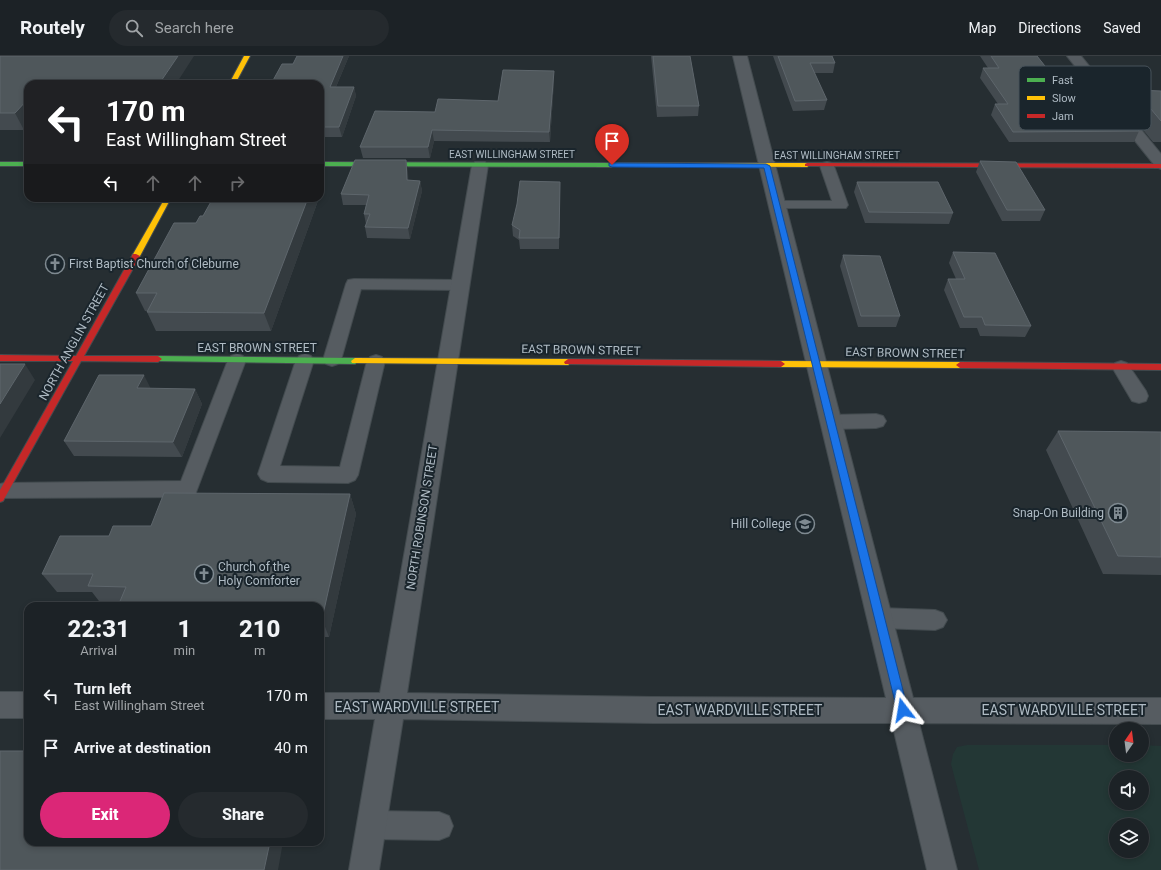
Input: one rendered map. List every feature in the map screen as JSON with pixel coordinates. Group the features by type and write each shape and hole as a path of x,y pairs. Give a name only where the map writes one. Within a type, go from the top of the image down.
{"street":[{"path":"234,80 247,56"},
{"path":"740,56 766,166 817,364 942,870"},
{"path":"1074,56 1082,66"},
{"path":"1133,130 1161,165"},
{"path":"0,164 24,164"},
{"name":"EAST WILLINGHAM STREET","path":"324,164 766,166 1161,165"},
{"name":"NORTH ROBINSON STREET","path":"364,870 480,165"},
{"name":"NORTH ANGLIN STREET","path":"4,486 78,359 166,202"},
{"name":"EAST BROWN STREET","path":"0,358 1161,367"},
{"path":"0,705 24,705"},
{"name":"EAST WARDVILLE STREET","path":"324,706 652,710 1161,711"}],"lane":[{"path":"776,205 841,205 827,166"},
{"path":"332,360 354,284 460,285"},
{"path":"4,486 188,489 237,360"},
{"path":"305,360 268,474 348,475 376,360"},
{"path":"1121,367 1139,396"},
{"path":"831,422 876,421"},
{"path":"880,618 935,620"},
{"path":"371,825 438,826"}],"green space":[{"path":"967,745 1109,745 1109,762 1149,762 1149,745 1161,746 1161,870 979,870 951,764 953,754 957,747"}],"building":[{"path":"0,56 178,56 162,80 24,80 24,103 15,113 0,113"},
{"path":"297,56 343,56 330,87 354,87 339,127 324,127 324,80 273,80 282,64 293,64"},
{"path":"653,56 690,56 699,106 658,106"},
{"path":"778,56 832,56 835,63 810,63 827,100 795,101"},
{"path":"991,56 1037,56 1045,66 1019,66 1019,130 1139,131 1013,132 995,104 1008,104 983,68 999,68"},
{"path":"503,70 554,71 549,132 432,130 428,147 360,147 375,111 435,112 438,99 498,101"},
{"path":"1151,91 1161,91 1161,121 1151,109"},
{"path":"355,160 406,160 407,180 420,181 408,228 365,227 370,214 364,214 369,195 341,194"},
{"path":"980,161 1016,162 1045,210 1007,210"},
{"path":"520,181 560,182 559,238 519,238 520,230 512,225"},
{"path":"857,182 938,182 953,213 869,212"},
{"path":"211,202 306,202 264,313 147,312 157,293 136,293 174,223 196,223 200,216 203,216"},
{"path":"953,252 995,253 1031,326 985,325 982,317 964,317 948,279 965,279"},
{"path":"843,255 880,256 900,316 861,316"},
{"path":"0,364 25,364 0,404"},
{"path":"99,375 144,375 137,388 195,389 173,442 64,441"},
{"name":"Snap-On Building","path":"1058,431 1161,432 1161,557 1118,556"},
{"name":"Church of the Holy Comforter","path":"164,493 350,494 324,610 324,602 120,602 126,587 88,586 93,574 42,574 60,536 109,536 113,526 151,526"},
{"path":"0,751 24,751 24,846 269,846 264,870 0,870"}],"traffic: fast":[{"path":"0,164 24,164"},
{"path":"324,164 611,165"},
{"path":"158,359 355,361"}],"traffic: slow":[{"path":"234,80 247,56"},
{"path":"611,165 807,165"},
{"path":"136,256 166,202"},
{"path":"355,361 568,362"},
{"path":"781,364 960,365"}],"traffic: jam":[{"path":"807,165 1161,166"},
{"path":"0,498 136,256"},
{"path":"0,358 158,359"},
{"path":"568,362 781,364"},
{"path":"960,365 1161,367"}],"place":[{"name":"First Baptist Church of Cleburne","path":"55,264"},
{"name":"Snap-On Building","path":"1118,513"},
{"name":"Hill College","path":"805,524"},
{"name":"Church of the Holy Comforter","path":"204,574"}],"route":[{"path":"612,165 766,166 903,710"}]}
